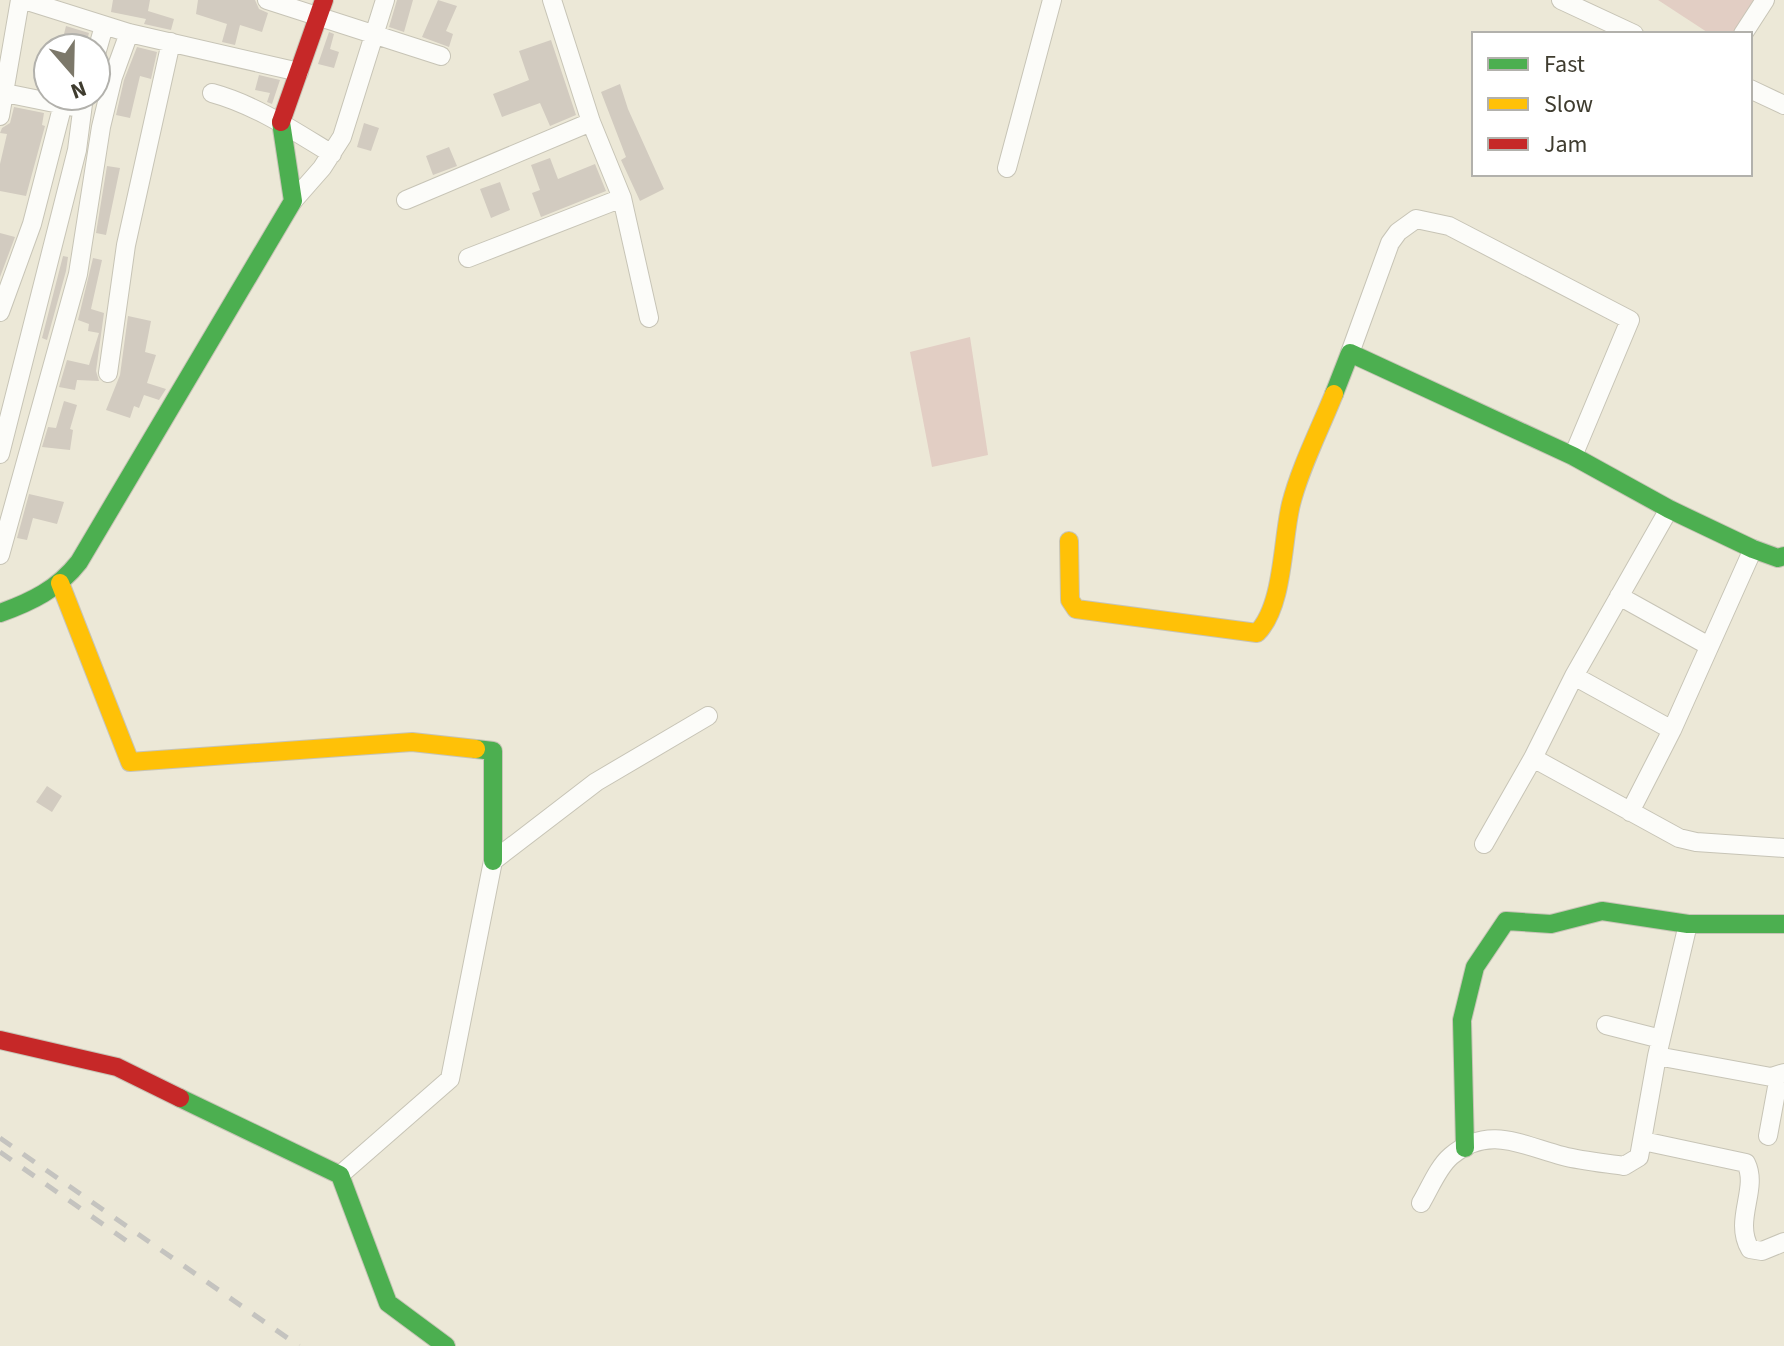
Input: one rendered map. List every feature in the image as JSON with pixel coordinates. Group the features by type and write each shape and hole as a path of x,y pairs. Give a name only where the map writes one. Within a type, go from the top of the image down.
{"street":[{"path":"0,116 22,0 129,33 299,72"},
{"path":"268,0 321,8 373,34 441,56"},
{"path":"0,613 28,603 60,583 108,517 293,201 342,137 385,0"},
{"path":"552,0 591,122 622,198 649,318"},
{"path":"1007,168 1052,0"},
{"path":"1561,0 1630,32"},
{"path":"1744,32 1765,0"},
{"path":"293,201 281,123 321,8"},
{"path":"102,32 104,26"},
{"path":"0,555 78,274 101,127 113,77 129,33"},
{"path":"108,373 126,245 171,42"},
{"path":"1752,90 1784,105"},
{"path":"5,93 32,97"},
{"path":"212,93 232,98 332,154"},
{"path":"0,312 73,112"},
{"path":"0,454 77,150 76,112"},
{"path":"406,200 591,122"},
{"path":"468,258 622,198"},
{"path":"1069,541 1070,600 1076,609 1257,633 1267,623 1297,482 1350,353 1390,243 1398,232 1416,219 1449,226 1630,320 1573,456"},
{"path":"1350,353 1573,456 1669,509 1753,549 1778,558 1784,556"},
{"path":"8,426 36,434"},
{"path":"1484,844 1533,758 1574,676 1669,509"},
{"path":"1630,812 1672,730 1753,549"},
{"path":"60,583 130,762 412,742 493,751 493,861 450,1079 340,1175"},
{"path":"1619,596 1709,646"},
{"path":"1574,676 1672,730"},
{"path":"493,861 596,782 708,716"},
{"path":"1533,758 1666,832 1696,842 1784,848"},
{"path":"1465,1148 1462,1020 1475,967 1506,921 1551,924 1602,911 1688,924 1784,924"},
{"path":"1421,1203 1445,1163 1465,1148 1496,1138 1507,1138 1565,1157 1624,1166 1639,1157 1659,1048 1688,924"},
{"path":"1606,1025 1659,1048 1771,1077 1782,1074 1775,1125"},
{"path":"0,1040 117,1067 340,1175 388,1303 446,1346"},
{"path":"1643,1141 1746,1163 1749,1176 1742,1229 1745,1241 1755,1251 1784,1242"}],"shaded area":[{"path":"1658,0 1760,0 1738,32 1707,32"},
{"path":"970,337 988,455 932,467 910,352"}],"building":[{"path":"113,0 150,0 148,11 174,19 171,30 144,24 146,19 111,12"},
{"path":"198,0 255,0 259,9 268,13 262,32 240,25 235,45 222,42 227,24 196,14"},
{"path":"397,0 413,0 404,32 389,27"},
{"path":"438,0 457,6 446,31 453,34 449,47 422,37"},
{"path":"66,26 86,32 64,32"},
{"path":"329,32 334,34 330,49 339,52 334,68 318,64"},
{"path":"551,40 576,115 550,126 540,103 502,117 493,94 529,80 519,51"},
{"path":"137,47 157,52 151,79 140,76 130,118 116,115 124,80"},
{"path":"259,75 280,80 272,104 267,102 270,93 255,90"},
{"path":"620,84 664,189 640,201 621,160 626,157 601,92"},
{"path":"14,107 44,113 42,125 45,126 26,196 0,191 0,164 7,134 0,133 10,123"},
{"path":"364,123 379,128 371,151 357,147"},
{"path":"449,147 457,166 433,175 426,156"},
{"path":"550,158 558,179 595,164 606,191 541,217 532,193 540,190 531,165"},
{"path":"107,166 120,168 106,235 96,233"},
{"path":"500,182 510,210 491,218 480,189"},
{"path":"0,233 15,237 0,277"},
{"path":"63,256 68,257 66,271 47,340 42,338"},
{"path":"93,258 102,260 91,309 104,313 96,371 99,381 77,380 75,390 59,387 67,360 89,365 99,333 88,331 89,324 78,320"},
{"path":"128,316 151,321 145,352 156,355 147,383 166,389 159,400 144,395 139,408 134,406 130,418 106,410 120,375"},
{"path":"64,401 77,405 70,429 73,430 70,450 42,447 48,427 56,428"},
{"path":"29,494 64,502 57,524 33,518 27,540 17,538"},
{"path":"47,786 62,796 52,812 36,802"}],"railway":[{"path":"0,1138 299,1346"},
{"path":"0,1152 131,1244"}],"traffic: fast":[{"path":"0,613 43,594 79,562 293,201 281,122"},
{"path":"1334,394 1350,353 1573,456 1669,509 1753,549 1778,558 1784,556"},
{"path":"476,749 493,751 493,861"},
{"path":"1465,1148 1462,1020 1475,967 1506,921 1551,924 1602,911 1688,924 1784,924"},
{"path":"180,1098 340,1175 388,1303 446,1346"}],"traffic: slow":[{"path":"1069,541 1070,600 1076,609 1257,633 1266,621 1277,590 1295,490 1334,394"},
{"path":"60,583 130,762 412,742 476,749"}],"traffic: jam":[{"path":"281,122 324,0"},
{"path":"0,1040 117,1067 180,1098"}]}
